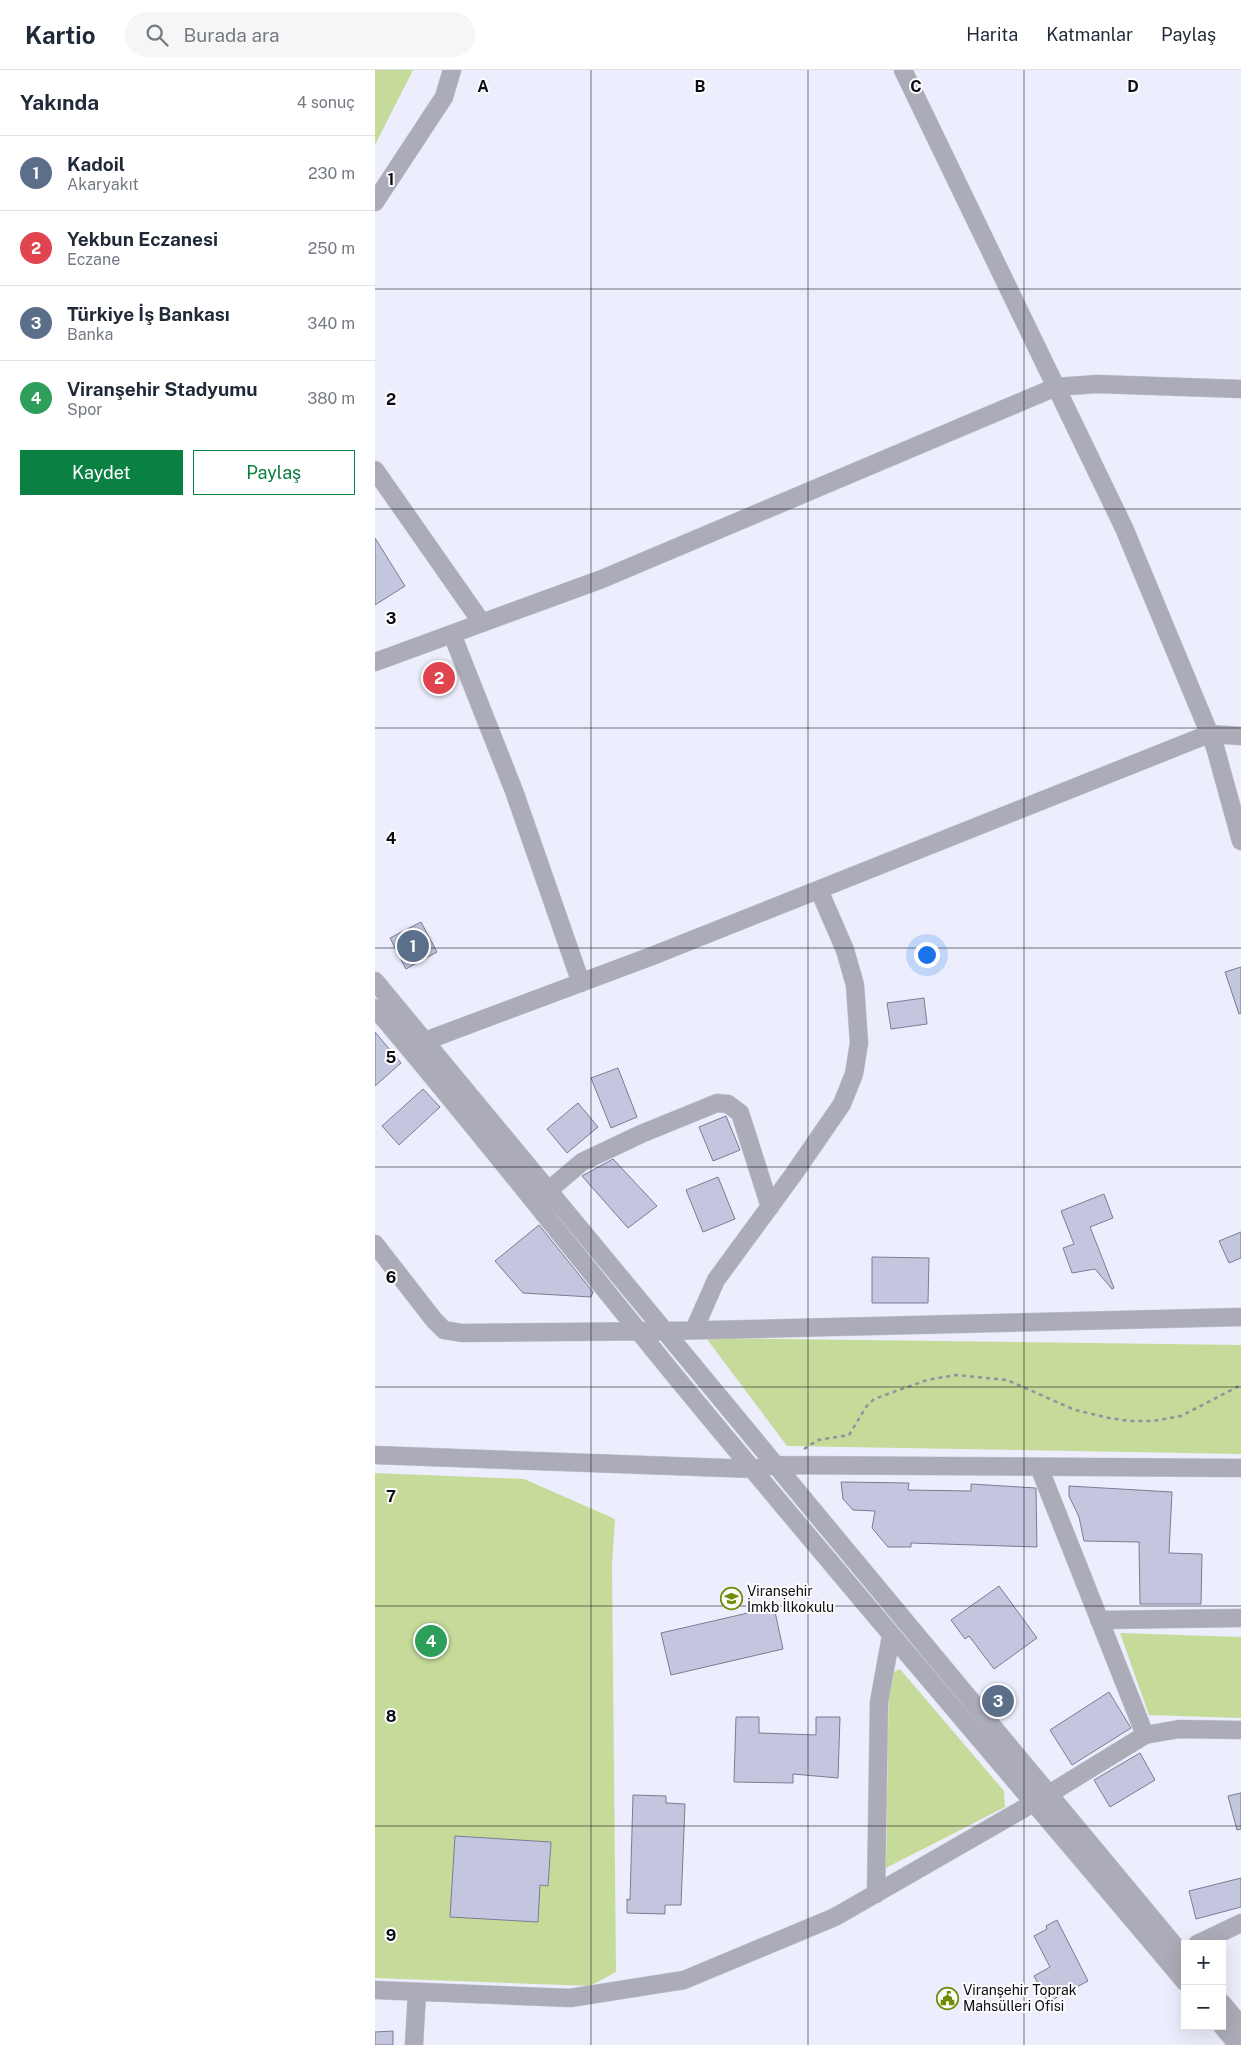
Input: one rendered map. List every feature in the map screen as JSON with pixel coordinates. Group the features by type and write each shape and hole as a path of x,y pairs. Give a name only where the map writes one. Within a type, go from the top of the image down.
{"street":[{"path":"375,202 443,97 452,70"},
{"path":"903,70 1124,528 1209,734 1241,841"},
{"path":"375,662 602,579 1056,387 1097,384 1241,389"},
{"path":"375,470 482,623"},
{"path":"452,634 514,791 581,983"},
{"path":"425,1042 819,890 1209,734 1241,736"},
{"path":"694,1330 716,1280 842,1104 853,1074 859,1043 855,985 845,950 819,890"},
{"path":"375,981 667,1331 1042,1798 1181,1977"},
{"path":"377,1014 435,1077 639,1331 891,1636 1181,1951"},
{"path":"549,1190 582,1162 641,1134 717,1104 728,1104 740,1113 770,1207"},
{"path":"375,1244 434,1320 444,1330 462,1333 667,1331 1241,1318"},
{"path":"375,1455 754,1469 774,1466 1241,1468"},
{"path":"1039,1467 1145,1735"},
{"path":"1099,1620 1241,1618"},
{"path":"876,1894 879,1702 891,1636"},
{"path":"375,1990 570,1998 684,1980 835,1917 1042,1798 1145,1735 1179,1729 1241,1730"},
{"path":"1205,1940 1241,1923"},
{"path":"414,2045 417,1992"},
{"path":"1232,2018 1238,2045"}],"path":[{"path":"796,1453 818,1440 849,1435 866,1407 874,1399 927,1380 956,1375 1007,1380 1075,1410 1130,1421 1153,1421 1181,1416 1241,1385"}],"green space":[{"path":"375,70 413,70 375,145"},
{"path":"706,1338 1241,1345 1241,1454 787,1446"},
{"path":"375,1473 524,1479 615,1519 612,1565 616,1972 590,1986 375,1978"},
{"path":"1120,1633 1241,1637 1241,1718 1149,1715"},
{"path":"900,1669 1004,1791 1005,1807 886,1868 889,1674"}],"building":[{"path":"375,538 405,586 375,605"},
{"path":"421,922 437,952 406,969 390,938"},
{"path":"1241,967 1241,1013 1239,1014 1225,972"},
{"path":"924,998 927,1024 891,1029 887,1003"},
{"path":"375,1032 401,1063 375,1086"},
{"path":"618,1068 637,1117 611,1128 591,1078"},
{"path":"423,1089 440,1107 399,1145 382,1126"},
{"path":"578,1103 598,1127 567,1153 547,1129"},
{"path":"726,1116 740,1150 713,1161 699,1127"},
{"path":"613,1159 657,1206 628,1228 582,1176"},
{"path":"718,1177 735,1219 703,1232 686,1190"},
{"path":"1104,1194 1113,1218 1090,1227 1114,1288 1112,1289 1095,1269 1072,1273 1063,1248 1074,1244 1061,1211"},
{"path":"539,1225 593,1292 591,1297 523,1293 495,1261"},
{"path":"1241,1232 1241,1258 1229,1263 1219,1241"},
{"path":"872,1257 929,1258 928,1303 872,1303"},
{"path":"841,1482 909,1483 908,1490 971,1491 971,1484 1036,1488 1037,1547 911,1543 911,1547 888,1547 872,1528 875,1511 853,1510 843,1499"},
{"path":"1069,1486 1172,1492 1169,1553 1202,1554 1201,1604 1140,1604 1139,1542 1084,1541 1079,1517 1069,1496"},
{"path":"999,1586 1037,1638 994,1669 969,1636 965,1639 951,1620"},
{"path":"774,1607 783,1649 671,1675 661,1633"},
{"path":"1109,1692 1131,1728 1072,1765 1050,1730"},
{"path":"736,1717 759,1717 759,1733 816,1735 816,1717 840,1717 838,1778 793,1774 793,1783 734,1782"},
{"path":"1140,1753 1155,1780 1110,1807 1094,1780"},
{"path":"1241,1793 1241,1829 1237,1830 1228,1796"},
{"path":"633,1795 666,1796 666,1803 685,1804 681,1905 665,1905 665,1914 627,1913 627,1899 630,1900"},
{"path":"455,1836 551,1842 548,1886 540,1885 538,1922 450,1917"},
{"path":"1241,1878 1241,1907 1196,1919 1189,1891"},
{"path":"1057,1920 1088,1981 1048,2002 1034,1976 1050,1967 1034,1936 1047,1929 1046,1926"},
{"path":"393,2031 393,2045 375,2045 375,2032"}],"place":[{"name":"Yekbun Eczanesi","path":"439,678"},
{"name":"Kadoil","path":"413,946"},
{"name":"Viranşehir İmkb İlkokulu","path":"731,1599"},
{"name":"Viranşehir Stadyumu","path":"431,1641"},
{"name":"Türkiye İş Bankası","path":"998,1701"},
{"name":"Viranşehir Toprak Mahsülleri Ofisi","path":"947,1998"}]}
